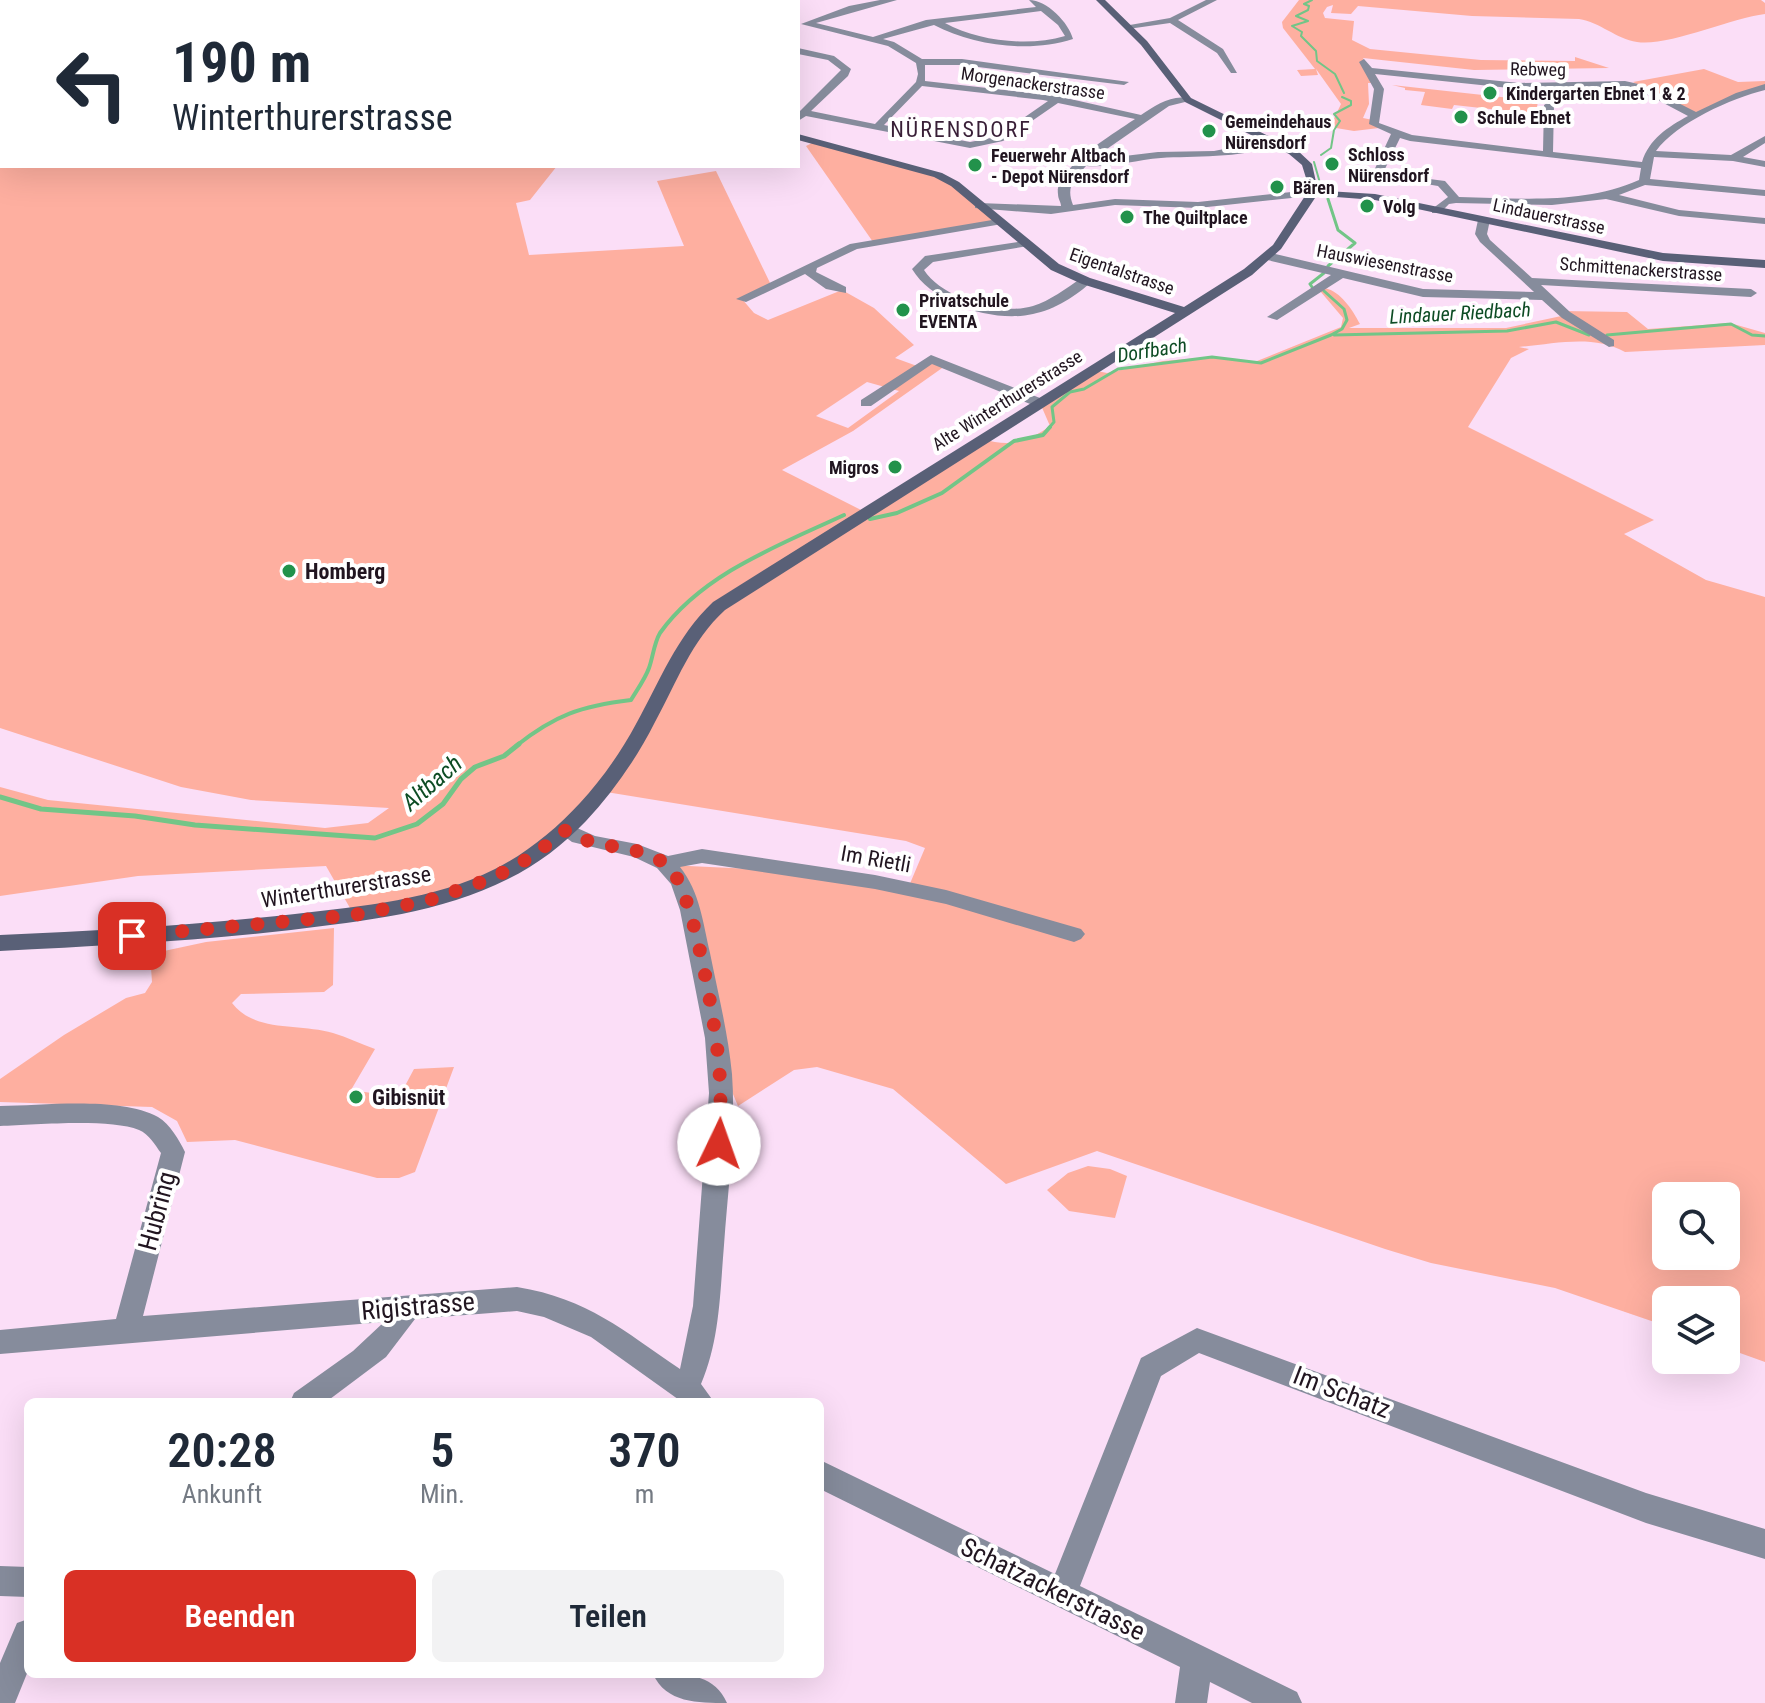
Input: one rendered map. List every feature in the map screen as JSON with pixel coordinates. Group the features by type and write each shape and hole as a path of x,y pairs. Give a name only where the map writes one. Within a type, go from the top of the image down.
{"main road":[{"path":"1100,0 1128,26 1188,100 1274,142 1307,164 1308,194"},
{"name":"Eigentalstrasse","path":"800,138 933,173 955,184 1055,267 1086,281 1183,311"},
{"name":"Lindauerstrasse","path":"1308,194 1322,198 1327,194 1375,197 1663,257 1765,264"},
{"name":"Alte Winterthurerstrasse","path":"746,587 1248,272 1282,239 1308,194"},
{"name":"Winterthurerstrasse","path":"0,943 218,929 401,907 452,895 493,878 531,857 566,830 627,755 680,652 698,625 746,587"}],"street":[{"path":"802,25 852,8 893,0"},
{"path":"936,22 964,35 984,39 1046,41 1070,37 1061,23 1033,0"},
{"path":"1128,26 1172,20 1213,0"},
{"path":"875,39 904,28 936,22 1044,8"},
{"path":"1172,20 1220,51 1234,71"},
{"path":"802,25 875,39 901,48 920,62 962,62 1124,82"},
{"path":"800,51 831,58 846,69 845,74 801,116"},
{"path":"877,127 920,83 923,74 920,62"},
{"name":"Rebweg","path":"1396,135 1374,124 1379,89 1368,66 1519,86 1625,84 1640,87 1697,116"},
{"name":"Morgenackerstrasse","path":"920,83 1057,99 1142,118"},
{"path":"1644,182 1650,154 1664,137 1739,94 1765,87"},
{"path":"801,116 877,127 954,144 984,144 999,139 1057,99"},
{"path":"1066,208 1068,204 1063,194 1066,181 1104,142 1166,103 1188,100"},
{"path":"1548,154 1549,105"},
{"path":"1456,200 1441,183 1377,175 1396,135 1648,166"},
{"path":"1733,158 1765,139"},
{"path":"1082,163 1214,154 1274,142"},
{"path":"1650,154 1733,158 1765,164"},
{"path":"1608,196 1644,182 1765,193"},
{"path":"979,206 1051,211 1129,202 1198,205 1308,194"},
{"path":"1436,211 1446,201 1456,200 1549,200 1608,196 1679,213 1765,221"},
{"path":"1484,220 1481,234 1486,242 1544,296 1609,343"},
{"path":"742,299 854,246 998,222"},
{"path":"1024,244 929,259 918,269 920,275 945,293 1001,312 1041,307 1086,281"},
{"name":"Hauswiesenstrasse","path":"1267,256 1400,288 1451,296 1544,296"},
{"path":"811,265 810,273 814,277 842,290"},
{"path":"1273,317 1341,274"},
{"name":"Schmittenackerstrasse","path":"1528,281 1751,293"},
{"path":"866,403 931,359 1040,403"},
{"path":"566,830 580,840 636,849 667,865 682,884 694,928 714,1028 721,1093 704,1327 693,1394"},
{"name":"Im Rietli","path":"667,865 683,858 702,856 875,882 960,901 1074,934"},
{"name":"Hubring","path":"0,1116 97,1116 146,1121 162,1134 173,1152 126,1330"},
{"name":"Rigistrasse","path":"126,1330 517,1299 548,1304 589,1321 693,1394"},
{"path":"309,1398 388,1338 401,1323 408,1307"},
{"path":"0,1342 126,1330"},
{"name":"Im Schatz","path":"1062,1594 1151,1367 1197,1340 1646,1508 1765,1544"},
{"name":"Schatzackerstrasse","path":"824,1476 1286,1703"},
{"path":"0,1581 24,1582"},
{"path":"0,1701 24,1644"},
{"path":"1191,1703 1197,1660"},
{"path":"675,1678 711,1703"}],"shaded area":[{"path":"1299,0 1761,0 1765,3 1765,14 1665,40 1637,42 1579,19 1472,16 1358,6 1351,14 1331,13 1333,5 1323,13 1325,18 1354,21 1352,40 1370,49 1481,60 1575,61 1575,57 1609,68 1474,70 1363,58 1377,83 1368,83 1369,104 1363,118 1373,120 1379,128 1354,131 1330,127 1341,104 1316,69 1318,75 1301,76 1297,70 1315,69 1283,28 1282,22"},
{"path":"1704,69 1738,82 1765,81 1765,87 1752,89 1697,116 1633,82"},
{"path":"1392,85 1538,101 1536,114 1454,105 1452,109 1421,105 1425,92"},
{"path":"816,141 945,179 998,222 873,242 806,146"},
{"path":"0,168 555,168 530,200 516,203 529,255 684,246 657,181 716,171 771,285 742,299 754,313 768,320 842,290 874,308 914,345 895,358 917,366 931,359 945,366 853,431 782,470 867,513 982,439 1009,443 1041,432 1050,426 1040,403 1092,370 1107,373 1163,361 1212,357 1252,363 1341,327 1343,318 1320,291 1325,288 1341,297 1357,318 1360,324 1349,328 1506,328 1566,315 1562,311 1627,312 1648,329 1730,323 1765,333 1765,345 1625,352 1613,346 1587,342 1519,347 1529,349 1511,358 1468,427 1654,520 1624,534 1706,580 1765,597 1765,1362 1740,1353 1740,1286 1652,1286 1652,1321 1555,1288 1431,1263 1385,1249 1097,1151 1006,1184 893,1089 817,1067 794,1070 738,1106 719,1061 694,928 667,865 753,869 906,893 925,848 906,841 600,791 566,830 493,878 354,915 326,866 138,876 0,896 0,787 48,800 325,828 368,823 389,808 251,800 181,787 0,728","holes":["867,382 899,391 848,428 816,416"]},
{"path":"334,928 333,985 324,992 241,994 232,1003 253,1019 265,1023 333,1033 375,1049 351,1090 399,1097 414,1069 454,1067 415,1172 399,1178 377,1178 235,1140 187,1142 177,1121 152,1107 0,1102 0,1079 64,1035 126,998 145,993 152,982 150,954 206,942"},
{"path":"1088,1166 1110,1169 1127,1176 1115,1218 1069,1211 1047,1190 1068,1173"}],"waterway":[{"name":"Dorfbach","path":"1312,0 1304,4 1309,6 1308,10 1296,16 1308,21 1292,26 1302,32 1301,36 1316,51 1317,61 1335,74 1344,93"},
{"name":"Dorfbach","path":"1321,155 1331,148 1334,130 1340,121 1334,114 1351,105 1351,101 1342,97"},
{"name":"Dorfbach","path":"1314,162 1320,183"},
{"name":"Dorfbach","path":"1328,199 1338,230 1355,243 1328,266"},
{"name":"Dorfbach","path":"1312,287 1310,284 1324,273"},
{"name":"Dorfbach","path":"1048,429 1054,422 1052,407 1070,392 1084,389 1118,369 1212,357 1261,363 1331,335 1342,329 1347,320 1344,309 1324,291"},
{"name":"Lindauer Riedbach","path":"1334,335 1507,331 1556,322 1589,335"},
{"name":"Lindauer Riedbach","path":"1607,335 1731,324 1752,335 1765,336"},
{"name":"Dorfbach","path":"870,519 897,513 942,493 1014,441 1043,435 1050,427"},
{"name":"Altbach","path":"516,746 556,719 597,705 631,700 647,672 660,633 698,593 744,563 844,515"},
{"name":"Altbach","path":"0,797 41,809 135,816 195,825 375,838 417,824 443,804 461,779 475,767 504,756 519,744"}],"place":[{"name":"Kindergarten Ebnet 1 & 2","path":"1490,93"},
{"name":"Schule Ebnet","path":"1461,117"},
{"name":"Gemeindehaus Nürensdorf","path":"1209,131"},
{"name":"Schloss Nürensdorf","path":"1332,164"},
{"name":"Feuerwehr Altbach - Depot Nürensdorf","path":"975,165"},
{"name":"Bären","path":"1277,187"},
{"name":"Volg","path":"1367,206"},
{"name":"The Quiltplace","path":"1127,217"},
{"name":"Privatschule EVENTA","path":"903,310"},
{"name":"Migros","path":"895,467"},
{"name":"Homberg","path":"289,571"},
{"name":"Gibisnüt","path":"356,1097"}],"district":[{"name":"NÜRENSDORF","path":"961,129"}],"route":[{"path":"132,936 354,915 452,895 493,878 531,857 566,830 580,840 636,849 667,865 682,884 694,928 719,1061 719,1144"}]}
